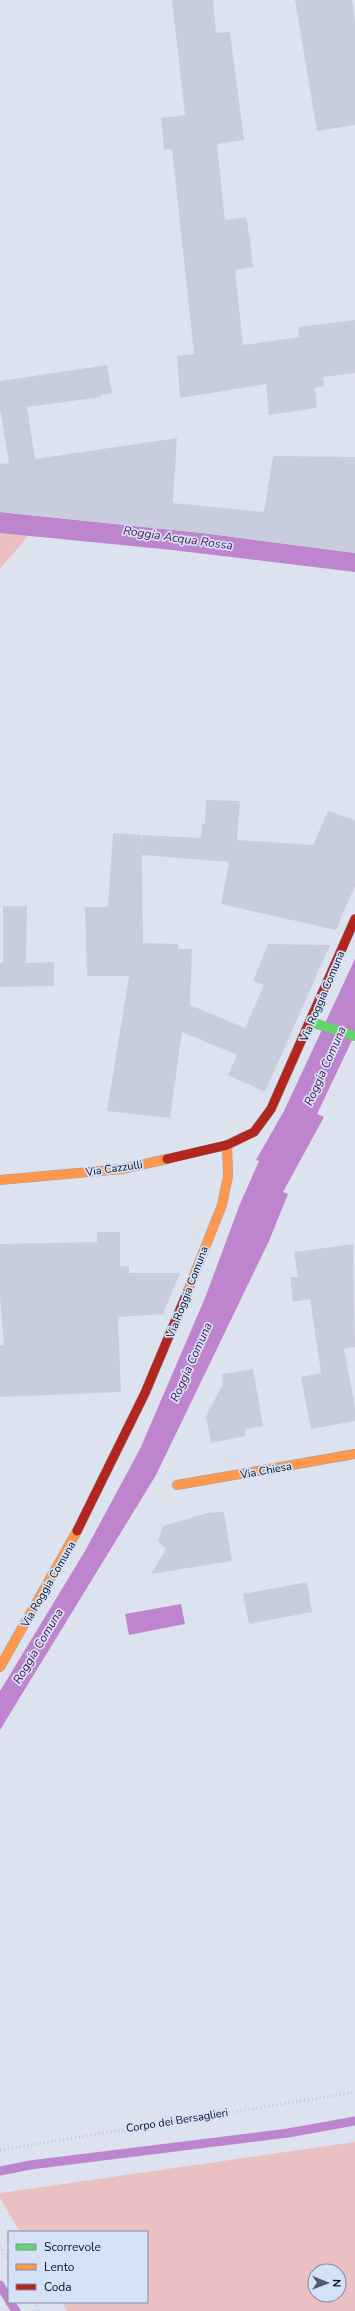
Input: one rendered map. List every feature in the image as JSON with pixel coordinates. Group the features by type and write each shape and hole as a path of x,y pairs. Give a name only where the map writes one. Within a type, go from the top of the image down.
{"street":[{"name":"Via Roggia Comuna","path":"0,1667 77,1533 132,1422 163,1354 221,1204 228,1176 227,1146 254,1132 272,1109 355,919"},
{"path":"311,1022 355,1036"},
{"name":"Via Cazzulli","path":"0,1180 122,1169 227,1146"},
{"name":"Via Chiesa","path":"177,1485 355,1454"}],"path":[{"name":"Corpo dei Bersaglieri","path":"0,2150 355,2092"},
{"path":"0,2246 8,2259"}],"shaded area":[{"path":"0,529 32,532 0,569"},
{"path":"355,2142 355,2311 67,2311 63,2303 148,2303 148,2231 19,2231 0,2198 0,2193"}],"water":[{"name":"Roggia Acqua Rossa","path":"0,512 202,533 355,553 355,572 172,550 0,533"},
{"name":"Roggia Comuna","path":"355,959 355,1034 317,1114 324,1117 283,1192 288,1194 269,1241 156,1475 0,1730 0,1691 85,1551 140,1449 205,1298 240,1204 259,1161 256,1160 284,1111"},
{"path":"181,1604 185,1624 129,1635 125,1614"}],"building":[{"path":"172,0 213,0 216,33 230,32 244,140 217,144 225,220 246,217 250,240 253,267 235,270 243,345 299,337 298,327 355,320 355,373 323,377 324,386 315,388 317,408 269,415 266,384 180,398 177,356 194,354 172,149 164,150 161,118 185,115"},
{"path":"295,0 352,0 355,22 355,125 317,131"},
{"path":"107,365 112,393 101,395 101,397 27,407 35,459 177,438 173,503 264,512 273,456 355,457 355,553 202,533 0,512 0,464 9,463 0,409 0,381"},
{"path":"206,800 240,801 237,840 313,845 328,811 355,820 355,886 336,930 221,904 229,862 142,855 143,943 178,944 178,949 192,949 190,1005 245,1028 264,985 253,981 268,944 330,945 265,1092 228,1075 237,1055 182,1032 170,1118 107,1111 129,976 87,976 85,907 108,907 113,833 141,835 142,842 142,835 201,838 202,824 205,824"},
{"path":"3,906 27,906 26,963 54,962 54,986 0,987 0,963 3,963"},
{"path":"97,1232 120,1232 120,1266 129,1266 129,1273 180,1273 163,1314 118,1317 121,1392 0,1397 0,1345 4,1345 0,1297 0,1244 97,1242"},
{"path":"353,1244 355,1347 344,1349 355,1407 355,1421 311,1429 301,1377 321,1373 310,1299 293,1302 290,1277 298,1277 294,1252"},
{"path":"253,1369 263,1426 245,1429 246,1436 211,1443 206,1416 223,1384 222,1374"},
{"path":"224,1512 232,1561 151,1574 166,1549 158,1542 163,1526 207,1513"},
{"path":"307,1582 312,1612 249,1624 243,1594"}],"waterway":[{"path":"0,2171 30,2165 288,2133 355,2121"},
{"path":"0,2285 8,2298"},
{"path":"11,2303 16,2311"}],"traffic: fast":[{"path":"311,1022 355,1036"}],"traffic: slow":[{"path":"187,1293 222,1205 228,1176 227,1145"},
{"path":"0,1180 122,1169 167,1159"},
{"path":"177,1485 355,1454"},
{"path":"0,1667 77,1531"}],"traffic: jam":[{"path":"167,1159 227,1145 254,1132 271,1109 355,919"},
{"path":"77,1531 145,1393 187,1293"}]}
